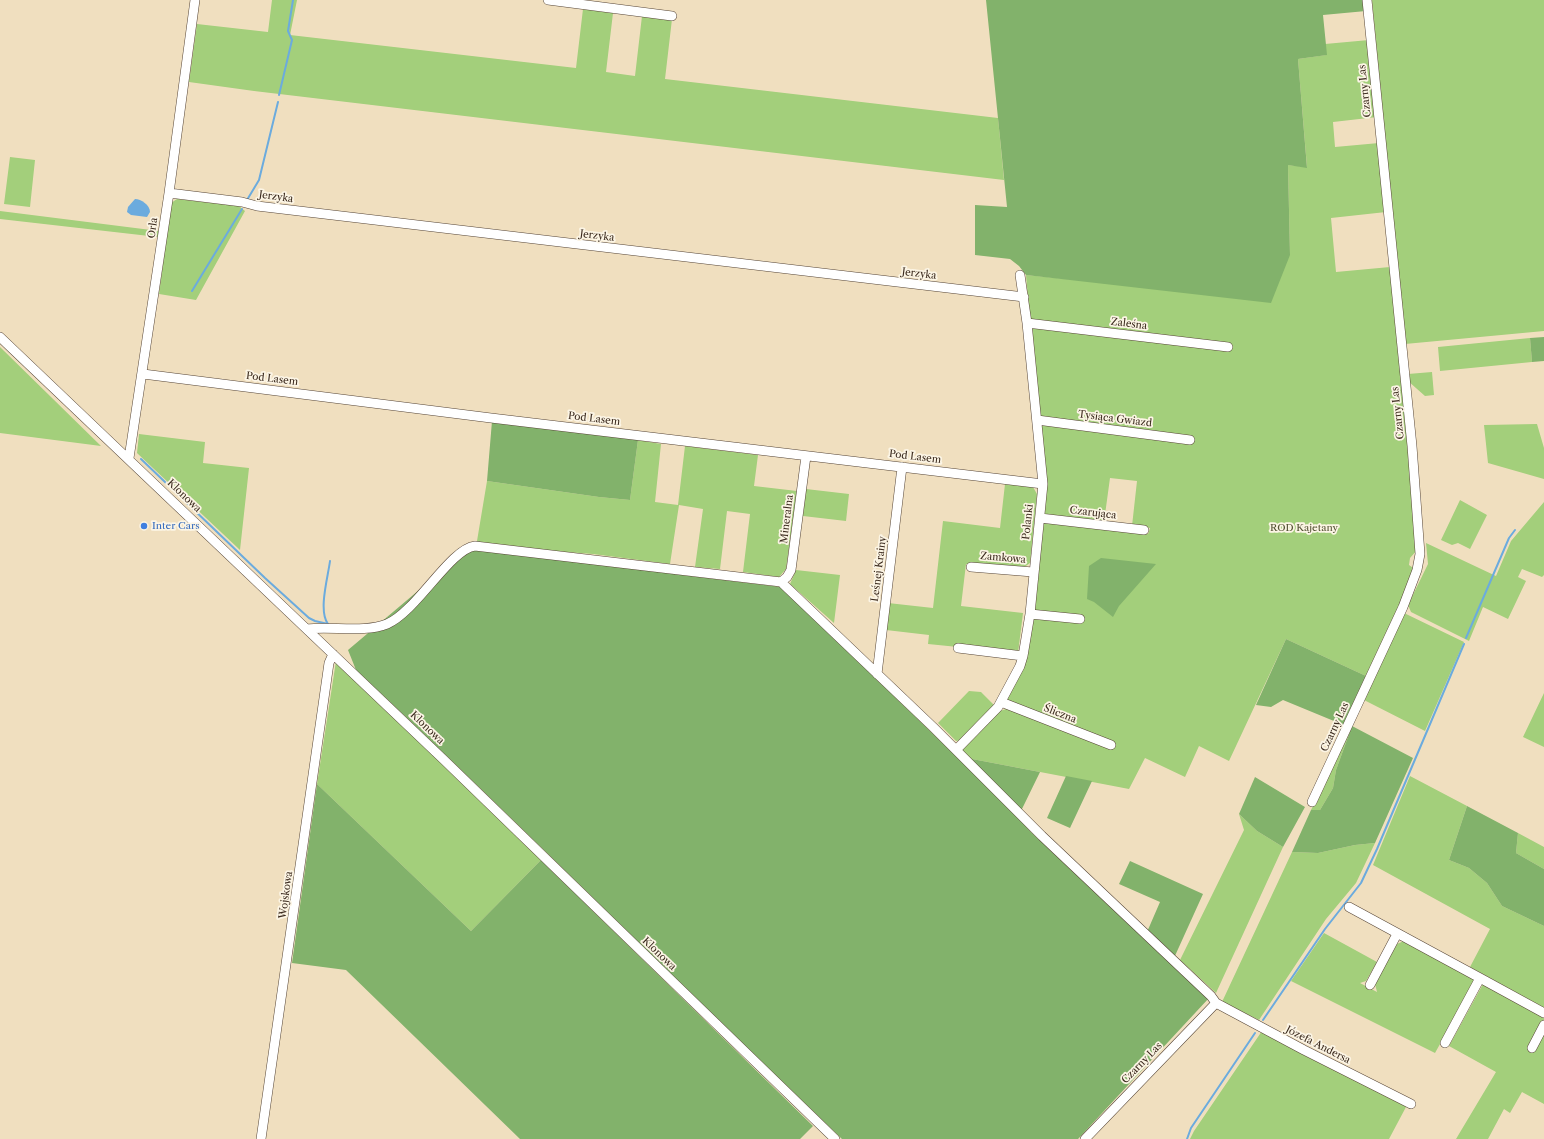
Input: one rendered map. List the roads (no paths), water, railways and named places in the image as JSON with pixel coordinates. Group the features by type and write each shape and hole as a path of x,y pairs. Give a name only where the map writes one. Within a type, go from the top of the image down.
{"street":[{"name":"Orla","path":"129,458 143,374 195,0"},
{"path":"548,0 672,16"},
{"name":"Czarny Las","path":"1312,802 1403,607 1417,570 1420,554 1412,446 1367,0"},
{"name":"Jerzyka","path":"169,193 242,202 265,207 1024,297"},
{"name":"Polanki","path":"956,750 998,707 1001,702 1020,666 1030,614 1043,484 1027,323 1020,275"},
{"name":"Zaleśna","path":"1027,323 1228,347"},
{"name":"Klonowa","path":"0,337 129,458 835,1139"},
{"name":"Pod Lasem","path":"143,374 1043,484"},
{"name":"Tysiąca Gwiazd","path":"1037,420 1190,440"},
{"name":"Mineralna","path":"781,582 787,577 791,570 806,456"},
{"name":"Leśnej Krainy","path":"877,674 902,467"},
{"name":"Czarująca","path":"1040,518 1144,530"},
{"path":"307,629 372,627 386,624 407,610 457,556 469,547 475,546 781,582 956,750 1042,836 1211,996 1216,1003"},
{"name":"Zamkowa","path":"971,566 1033,572"},
{"path":"1030,614 1080,619"},
{"path":"958,648 1023,656"},
{"name":"Wojskowa","path":"261,1139 329,663 333,654"},
{"name":"Śliczna","path":"1001,702 1111,745"},
{"path":"1349,907 1544,1013"},
{"path":"1370,985 1397,934"},
{"path":"1445,1043 1480,978"},
{"name":"Czarny Las","path":"1085,1139 1216,1003"},
{"name":"Józefa Andersa","path":"1216,1003 1304,1050 1411,1104"},
{"path":"1532,1048 1544,1025"}],"water":[{"path":"135,199 142,201 150,209 147,217 131,215 127,212 128,207"}],"waterway":[{"path":"279,95 292,40 288,31 293,0"},
{"path":"247,200 259,180 278,102"},
{"path":"192,291 242,209"},
{"path":"141,459 309,618 328,624 325,618 324,603 330,561"},
{"path":"1466,638 1509,538 1515,530"},
{"path":"1263,1020 1325,929 1361,883 1377,849 1464,644"},
{"path":"1187,1139 1191,1128 1255,1033"}],"place":[{"name":"Inter Cars","path":"144,526"}],"park label":[{"name":"ROD Kajetany","path":"1304,528"}]}
